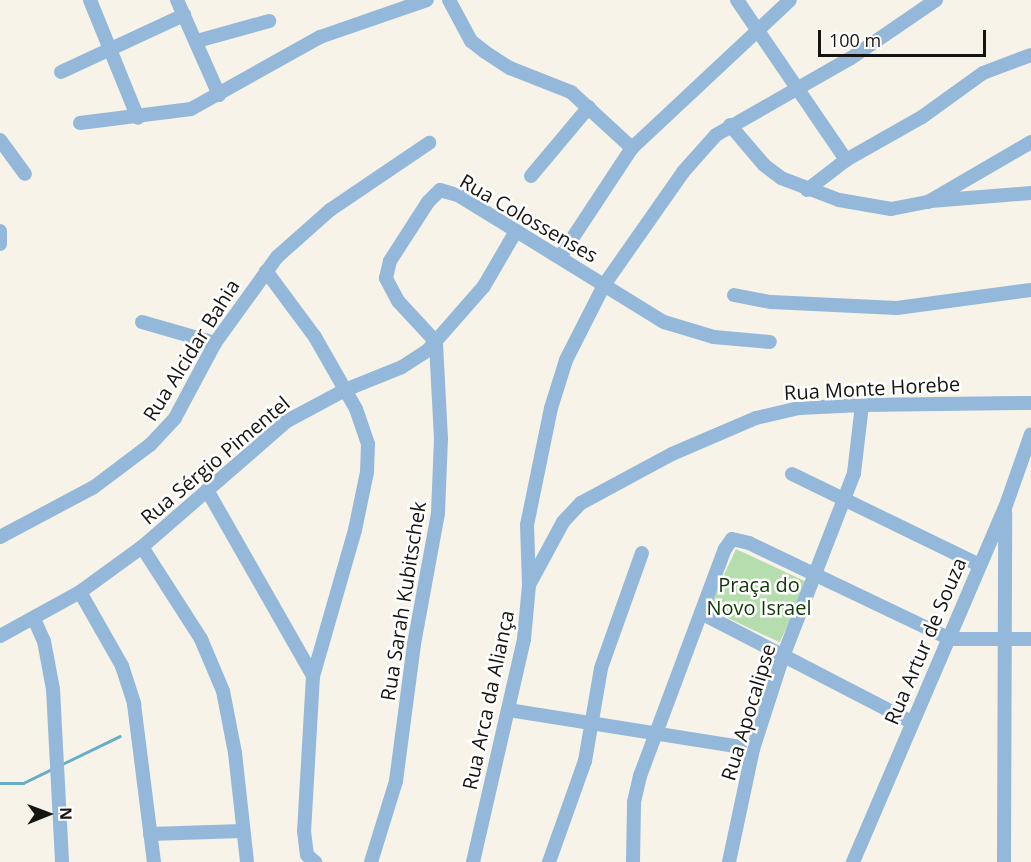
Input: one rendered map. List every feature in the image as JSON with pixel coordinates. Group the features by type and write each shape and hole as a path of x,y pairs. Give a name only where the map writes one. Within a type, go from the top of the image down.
{"street":[{"path":"90,0 138,118"},
{"path":"177,0 219,95"},
{"path":"80,123 138,118 191,109 320,37 427,0"},
{"path":"448,0 471,41 510,68 571,92 632,148"},
{"path":"737,0 846,160"},
{"path":"560,257 632,148 790,0"},
{"name":"Rua Arca da Aliança","path":"472,862 524,639 529,585 527,525 550,408 566,360 604,285 683,172 716,135 851,58 936,0"},
{"path":"61,72 109,46 184,15"},
{"path":"197,41 269,21"},
{"path":"807,190 846,160 922,117 983,73 1031,55"},
{"path":"531,176 589,107"},
{"path":"730,125 764,165 807,190 877,208 903,208 928,202 1031,193"},
{"path":"0,140 25,174"},
{"path":"928,202 1031,142"},
{"name":"Rua Alcidar Bahia","path":"0,537 94,487 150,445 185,402 214,343 266,272 296,238 330,210 429,143"},
{"name":"Rua Colossenses","path":"436,342 398,301 386,278 390,261 428,202 440,190 449,191 604,285 686,331 770,342"},
{"path":"0,231 0,244"},
{"name":"Rua Sérgio Pimentel","path":"0,636 80,592 142,547 287,421 345,390 402,367 436,342 484,286 516,231"},
{"path":"266,272 315,337 365,429 367,472 313,675 304,831 307,855 315,862"},
{"path":"734,295 771,302 897,308 1031,290"},
{"path":"142,322 214,343"},
{"name":"Rua Sarah Kubitschek","path":"371,862 396,782 413,653 438,513 441,439 436,342"},
{"name":"Rua Monte Horebe","path":"529,585 570,513 620,480 756,418 799,408 1031,403"},
{"name":"Rua Apocalipse","path":"729,862 753,748 783,659 844,500 860,450 862,405"},
{"name":"Rua Artur de Souza","path":"854,862 911,722 950,639 979,565 1027,457 1031,434"},
{"path":"792,474 979,565"},
{"path":"207,489 313,675"},
{"path":"1004,862 1005,508"},
{"path":"633,862 634,802 656,731 728,542 738,539 950,639 1031,639"},
{"path":"142,547 201,639 223,691 235,753 247,862"},
{"path":"549,862 583,770 601,668 642,552"},
{"path":"80,592 122,666 132,694 154,862"},
{"path":"701,613 783,659 911,722"},
{"path":"34,619 44,641 53,689 62,862"},
{"path":"508,710 591,724 656,731 753,748"},
{"path":"150,834 242,831"}],"green space":[{"name":"Praça do Novo Israel","path":"736,549 808,582 780,642 708,609"}],"waterway":[{"path":"62,764 120,736"},
{"path":"0,783 23,783 54,768"}]}
